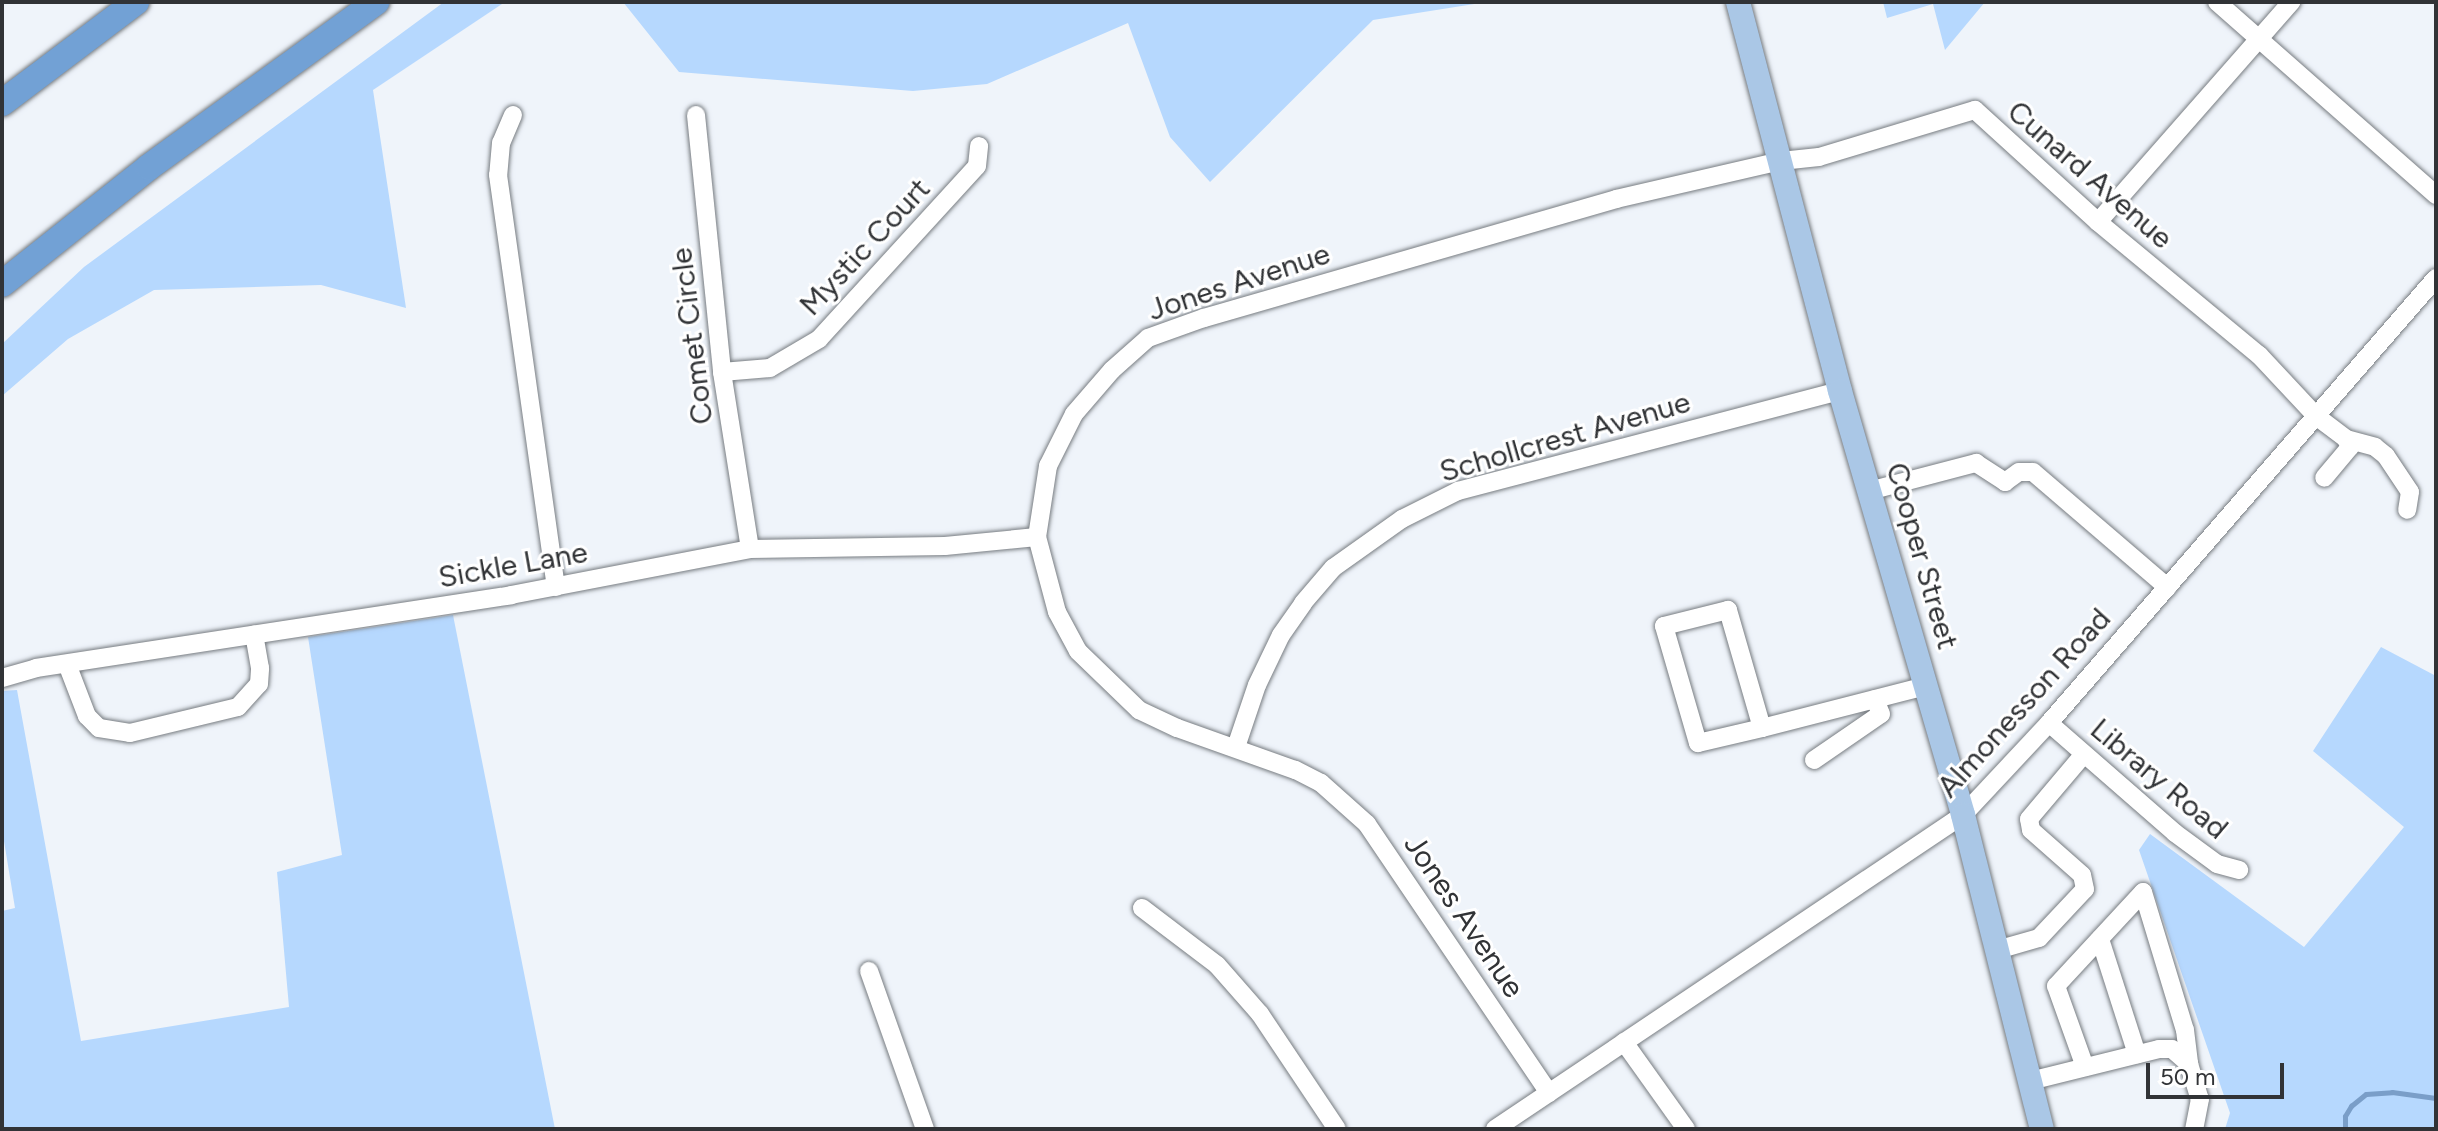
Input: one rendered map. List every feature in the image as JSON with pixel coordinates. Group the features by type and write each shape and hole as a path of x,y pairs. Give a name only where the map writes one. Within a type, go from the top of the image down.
{"highway":[{"path":"2,103 136,2"},
{"path":"2,284 149,167 376,2"}],"main road":[{"name":"Cooper Street","path":"1738,2 1840,391 1963,815 2042,1129"}],"street":[{"path":"2217,2 2436,195"},
{"path":"2098,222 2291,2"},
{"name":"Cunard Avenue","path":"1781,161 1819,157 1975,110 2098,222 2259,355 2316,416 2346,439 2375,447 2386,456 2410,492 2407,510"},
{"path":"513,115 501,143 498,175 556,587"},
{"name":"Comet Circle","path":"696,115 722,372 750,549"},
{"name":"Mystic Court","path":"722,372 770,368 819,339 977,166 979,146"},
{"name":"Jones Avenue","path":"1549,1093 1367,824 1321,783 1236,747 1177,728 1139,710 1112,688 1078,651 1057,612 1037,537 1048,466 1074,414 1112,370 1148,338 1204,318 1616,199 1781,161"},
{"name":"Almonesson Road","path":"1495,1129 1963,815 2049,723 2436,278"},
{"name":"Schollcrest Avenue","path":"1236,747 1257,685 1281,635 1303,603 1333,568 1402,519 1458,491 1840,391"},
{"path":"2324,478 2350,447 2346,439"},
{"path":"1869,491 1976,463 2005,482 2019,472 2033,472 2167,587"},
{"name":"Sickle Lane","path":"2,678 67,664 556,587 750,549 945,546 1037,537"},
{"path":"1762,728 1728,610 1664,626 1698,743 1762,728 1926,686"},
{"path":"67,664 87,716 99,728 130,733 223,713 251,697 259,684 260,668 254,635"},
{"path":"1814,760 1881,714 1875,699"},
{"name":"Library Road","path":"2049,723 2217,864 2239,870"},
{"path":"1997,950 2039,938 2085,889 2082,875 2031,830 2029,819 2084,754"},
{"path":"2085,1067 2056,986 2143,892 2185,1030 2189,1064 2200,1099 2194,1129"},
{"path":"1142,908 1217,965 1260,1014 1337,1129"},
{"path":"2100,939 2137,1054"},
{"path":"869,971 925,1129"},
{"path":"1624,1042 1686,1129"},
{"path":"2030,1081 2137,1054 2172,1049 2189,1064"}],"shaded area":[{"path":"444,2 505,2 373,90 406,308 321,285 154,290 68,339 2,396 2,344 84,267"},
{"path":"623,2 1487,2 1373,20 1210,182 1170,137 1128,23 987,84 913,91 679,72"},
{"path":"1883,2 1985,2 1945,50 1933,4 1887,18"},
{"path":"453,615 555,1129 2,1129 2,911 15,908 2,829 2,691 17,690 81,1041 289,1007 277,872 342,855 308,637"},
{"path":"2381,647 2436,676 2436,1129 2225,1129 2230,1113 2139,850 2150,834 2304,947 2404,827 2313,751"}],"waterway":[{"path":"2345,1129 2345,1116 2351,1106 2366,1094 2392,1092 2436,1098"}]}
